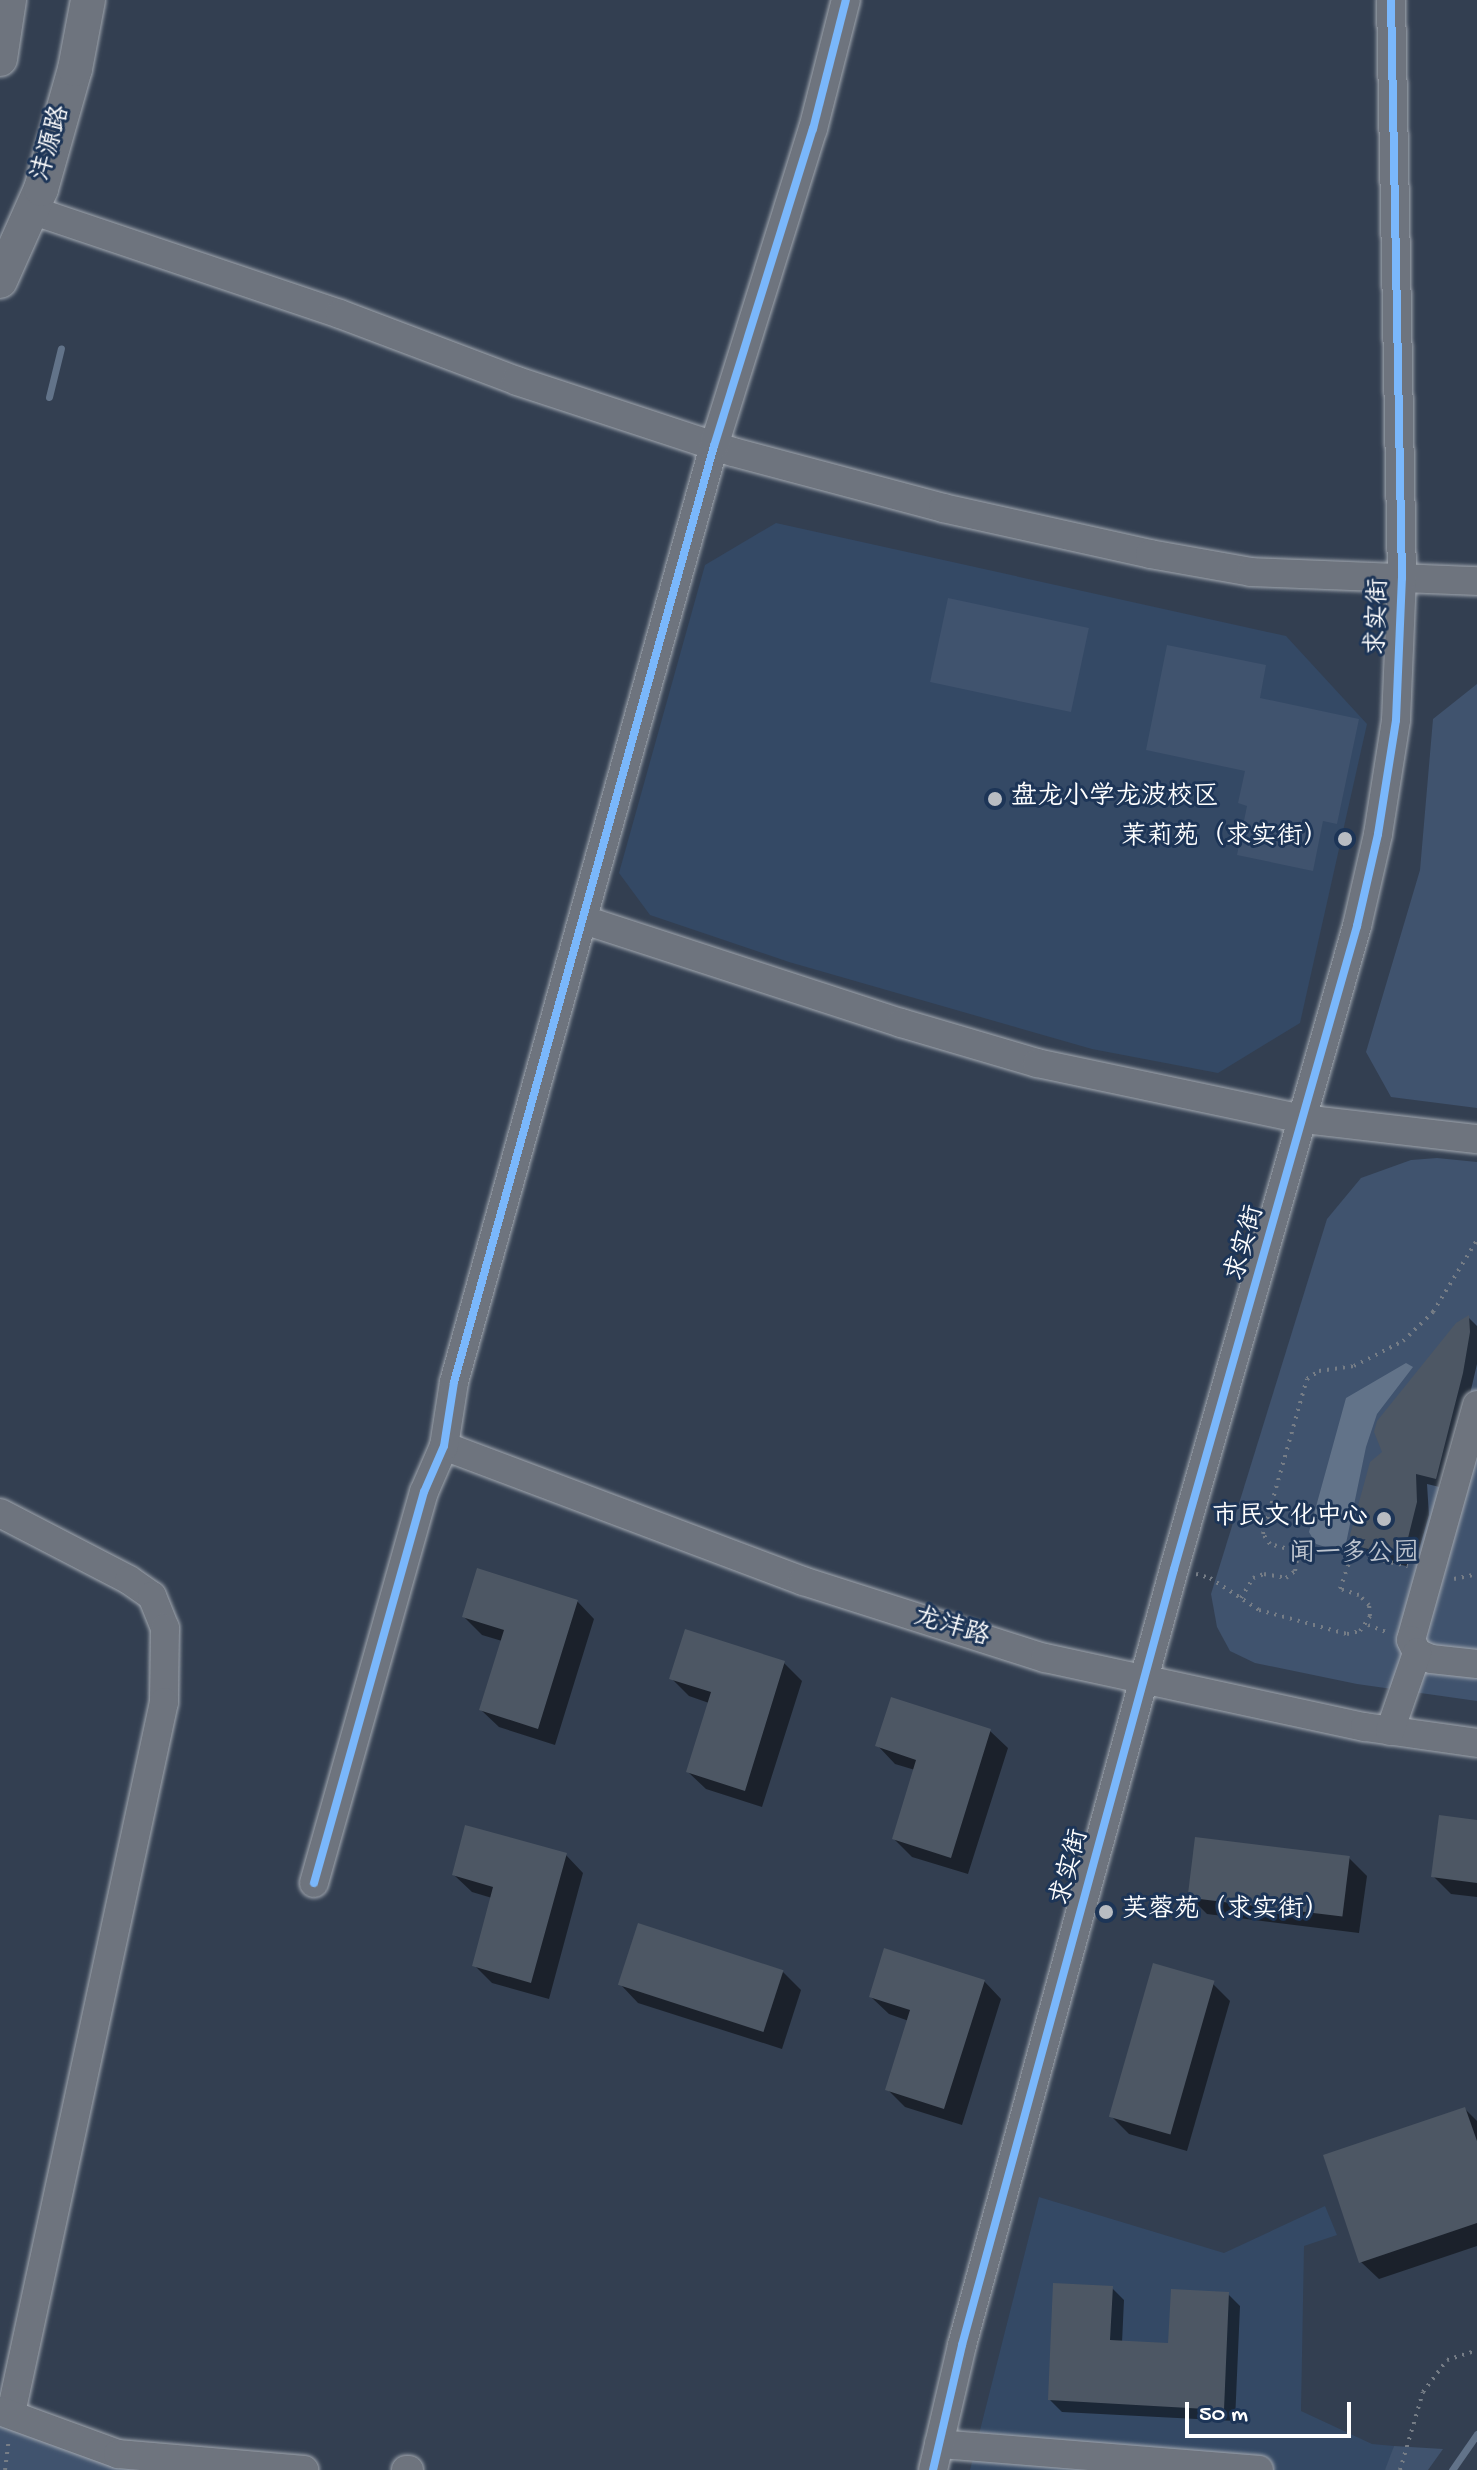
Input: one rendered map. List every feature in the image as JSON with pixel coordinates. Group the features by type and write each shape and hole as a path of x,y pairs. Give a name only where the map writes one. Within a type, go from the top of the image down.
{"main road":[{"path":"0,59 9,0"},
{"name":"沣源路","path":"0,281 31,210 75,69 88,0"}],"street":[{"path":"314,1883 424,1492 444,1446 454,1382 714,446 813,129 846,0"},
{"name":"求实街","path":"936,2457 966,2330 1174,1569 1357,926 1378,834 1396,720 1402,578 1391,0"},
{"path":"31,210 340,314 517,381 714,446 943,508 1150,554 1251,572 1477,581"},
{"path":"584,920 841,1004 1037,1063 1303,1119 1477,1139"},
{"path":"1477,1405 1411,1640 1417,1653 1431,1659 1477,1664"},
{"name":"龙沣路","path":"444,1446 916,1620 1045,1658 1390,1731 1477,1743"},
{"path":"0,1513 129,1580 152,1596 165,1628 164,1702 7,2419 118,2454 304,2470"},
{"path":"1390,1731 1417,1653"},
{"path":"936,2457 1259,2470"}],"path":[{"path":"1241,1598 1253,1578 1264,1574 1286,1578 1295,1571 1297,1560 1292,1550 1270,1544 1263,1534 1307,1379 1319,1371 1354,1366 1403,1341 1433,1312 1477,1240"},
{"path":"1174,1569 1210,1578 1259,1610 1347,1634 1360,1631 1370,1616 1369,1605 1359,1595 1340,1589 1352,1554 1430,1571"},
{"path":"1400,2470 1423,2392 1447,2360 1477,2350"},
{"path":"5,2470 7,2419"}],"shaded area":[{"name":"盘龙小学龙波校区","path":"776,523 1286,636 1367,724 1300,1023 1218,1073 1092,1049 789,962 650,915 619,873 705,565"},
{"path":"1406,1363 1413,1367 1377,1414 1366,1447 1344,1553 1316,1544 1309,1532 1346,1398"},
{"path":"1039,2197 1224,2253 1325,2206 1337,2235 1304,2246 1301,2411 1372,2444 1394,2446 1389,2466 1385,2470 970,2470"}],"green space":[{"path":"948,598 1089,628 1071,712 930,682"},
{"path":"1167,645 1266,665 1260,698 1359,719 1337,824 1323,821 1313,871 1237,855 1247,806 1238,803 1245,771 1146,750"},
{"path":"1477,684 1477,1108 1391,1097 1366,1052 1420,870 1433,719"},
{"name":"闻一多公园","path":"1437,1158 1477,1162 1477,1701 1357,1684 1255,1663 1230,1651 1217,1627 1211,1594 1327,1219 1361,1178 1411,1160"},
{"path":"0,2426 46,2436 184,2470 0,2470"},
{"path":"1394,2446 1443,2449 1428,2470 1385,2470"}],"building":[{"path":"1469,1315 1470,1332 1463,1373 1436,1479 1416,1474 1417,1502 1408,1538 1393,1555 1355,1546 1350,1535 1370,1462 1382,1452 1374,1432 1377,1421 1456,1323"},
{"path":"477,1568 578,1600 538,1729 479,1710 504,1630 462,1617"},
{"path":"685,1629 785,1661 745,1791 686,1772 711,1692 669,1679"},
{"path":"891,1697 991,1729 951,1858 892,1839 916,1760 875,1746"},
{"path":"1439,1815 1477,1820 1477,1883 1431,1877"},
{"path":"465,1825 567,1853 531,1983 472,1966 493,1887 452,1875"},
{"path":"1195,1837 1350,1856 1342,1917 1188,1898"},
{"path":"638,1923 784,1970 763,2032 618,1985"},
{"path":"884,1948 985,1980 944,2109 885,2090 910,2010 869,1997"},
{"path":"1153,1963 1215,1981 1170,2134 1109,2117"},
{"path":"1465,2107 1477,2141 1477,2223 1359,2263 1323,2155"},
{"path":"1053,2283 1113,2286 1110,2340 1168,2343 1171,2289 1229,2292 1224,2410 1048,2400"}],"waterway":[{"path":"49,397 61,348"},
{"path":"1452,2470 1477,2434"}],"cycle path":[{"path":"314,1883 424,1492 444,1446 454,1382 714,446 813,129 846,0"},
{"path":"933,2470 962,2345 1174,1569 1357,926 1378,834 1396,720 1402,578 1391,0"}],"place":[{"name":"盘龙小学龙波校区","path":"995,799"},
{"name":"茉莉苑（求实街）","path":"1345,839"},
{"name":"市民文化中心","path":"1384,1519"},
{"name":"芙蓉苑（求实街）","path":"1106,1912"}]}
